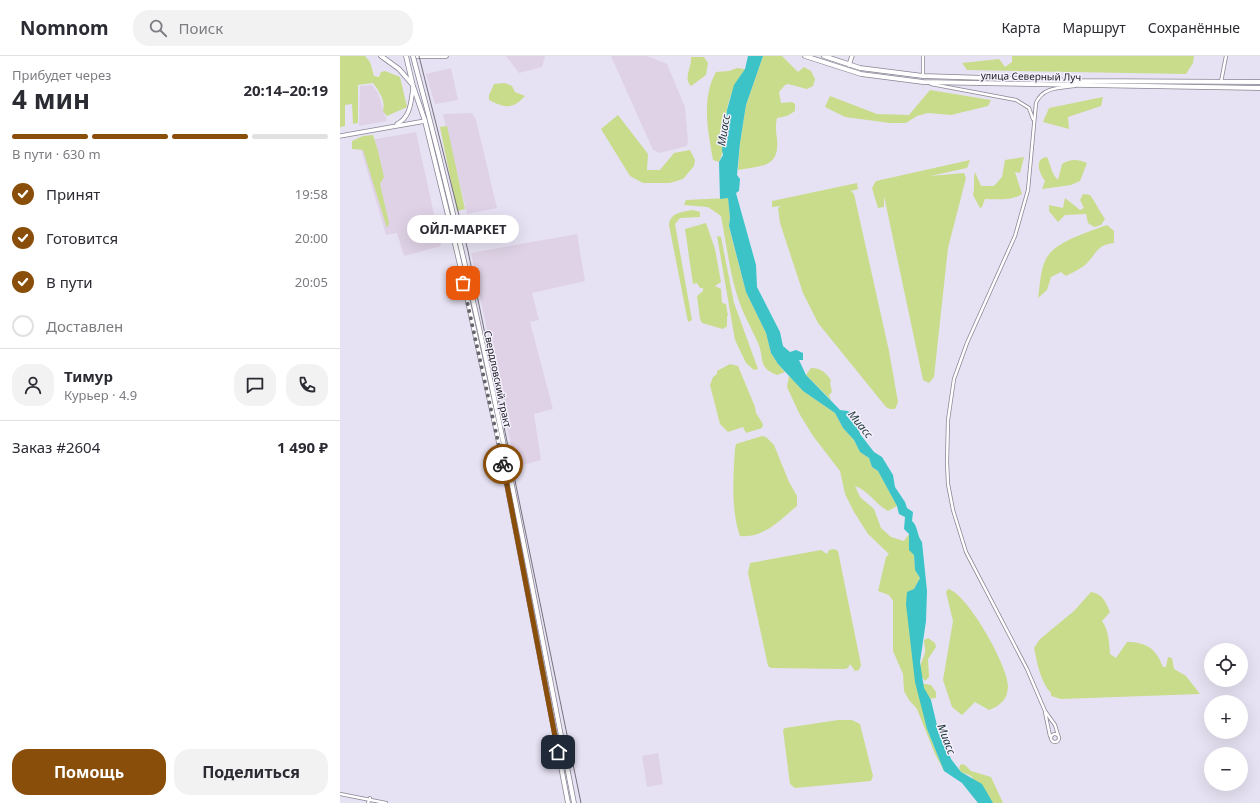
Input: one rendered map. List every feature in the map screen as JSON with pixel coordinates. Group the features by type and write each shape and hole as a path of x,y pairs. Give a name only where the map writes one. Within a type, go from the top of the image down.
{"main road":[{"name":"Свердловский тракт","path":"380,56 399,70 413,86"},
{"name":"Свердловский тракт","path":"406,56 413,86 425,120 498,438 568,803"},
{"name":"Свердловский тракт","path":"413,56 453,210 503,437 574,803"},
{"path":"413,56 446,56"},
{"name":"улица Северный Луч","path":"805,56 861,74 923,82 1079,86 1260,88"},
{"name":"улица Северный Луч","path":"824,56 849,64 886,72 923,76 1221,83 1260,82"},
{"path":"849,64 852,56"},
{"path":"393,126 400,123 408,114 413,86"},
{"path":"340,136 430,120"}],"street":[{"path":"923,76 924,56"},
{"path":"1221,83 1226,56"},
{"path":"923,82 1016,100 1029,108 1034,122"},
{"path":"1045,711 1055,725 1059,740 1056,742 1052,741 1045,711 1027,669 966,552 953,510 948,484 948,420 954,379 967,343 1016,236 1028,190 1036,103 1047,90 1079,86"},
{"path":"1051,737 1054,734 1058,736"},
{"path":"340,794 370,798 386,803"},
{"path":"368,803 370,798"}],"shaded area":[{"path":"506,56 545,56 542,67 519,73"},
{"path":"611,56 647,56 667,64 685,107 688,142 687,146 660,153 653,150"},
{"path":"451,68 458,100 435,104 426,74"},
{"path":"372,85 378,93 387,121 359,126 360,86"},
{"path":"472,113 476,120 497,208 467,214 443,114"},
{"path":"416,132 441,246 404,256 397,233 386,235 359,142"},
{"path":"577,234 585,281 532,293 539,320 530,322 553,409 534,414 541,460 519,466 515,464 471,253"},
{"path":"658,753 663,784 647,787 642,756"}],"green space":[{"path":"340,56 365,56 370,62 374,76 379,77 381,72 385,71 400,77 407,107 387,116 383,111 384,104 381,96 373,83 358,85 358,123 353,124 352,104 345,105 345,126 340,127"},
{"path":"763,56 782,56 798,72 804,67 811,71 815,79 813,86 807,89 788,84 785,85 779,92 781,103 792,102 795,104 795,111 787,116 777,118 777,148 775,156 772,160 761,166 738,170 740,143 746,105"},
{"path":"1012,56 1194,56 1193,63 1186,74 967,70 962,63 999,59 1005,67 1012,62"},
{"path":"691,57 704,57 708,63 706,75 691,86 688,76"},
{"path":"737,68 745,69 734,88 728,104 723,150 719,162 713,160 709,137 707,115 708,93 716,72 729,71"},
{"path":"505,83 512,86 515,92 525,96 512,106 500,105 489,100 489,95 494,84"},
{"path":"930,90 991,100 988,106 951,115 928,113 917,116 906,123 890,123 845,117 825,107 830,96 877,114 909,115"},
{"path":"1103,97 1101,106 1068,117 1069,129 1043,122 1049,108"},
{"path":"618,115 648,154 647,170 660,170 674,153 690,150 695,160 694,166 683,179 670,183 643,183 630,176 601,129"},
{"path":"447,126 465,209 457,211 440,127"},
{"path":"373,135 384,177 380,184 389,223 387,228 363,150 352,149 352,141 363,136"},
{"path":"1024,157 1020,173 1015,172 1022,194 1009,199 985,199 982,207 980,208 973,195 975,172 981,186 994,186 1002,177 1005,160"},
{"path":"1047,157 1052,172 1058,180 1062,164 1074,160 1087,163 1080,181 1071,185 1042,189 1045,181 1041,175 1039,164 1043,158"},
{"path":"970,160 967,168 930,176 964,173 966,178 948,248 934,377 929,383 923,380 884,196 884,207 878,208 872,188 876,181"},
{"path":"857,183 858,189 851,191 854,194 889,351 898,402 895,409 886,407 818,323 803,293 780,223 778,208 781,206 772,207 772,201"},
{"path":"1083,194 1090,195 1105,219 1101,225 1094,227 1088,223 1086,214 1065,215 1058,222 1049,211 1049,205 1063,208 1065,198 1080,210 1084,208 1080,200"},
{"path":"728,198 730,218 729,227 746,292 766,333 771,353 785,372 777,375 764,366 758,343 739,301 734,285 721,216 708,207 684,205 686,200"},
{"path":"693,210 700,212 700,217 680,218 675,224 692,320 688,322 669,225 674,215"},
{"path":"706,223 715,249 721,282 715,286 721,289 722,303 726,304 728,316 727,326 723,329 702,323 700,319 697,296 703,291 703,288 700,288 697,283 693,284 685,229"},
{"path":"1107,225 1114,231 1114,243 1104,245 1098,249 1081,268 1066,276 1061,272 1051,277 1047,290 1038,298 1042,268 1050,253 1057,247 1073,238"},
{"path":"717,236 721,237 734,303 758,369 754,370 746,363 735,340"},
{"path":"730,364 738,366 755,407 756,413 763,424 762,428 746,433 743,427 728,432 720,424 710,385 713,377 717,374 717,371"},
{"path":"811,368 822,371 831,380 830,383 832,392 829,395 831,400 806,375"},
{"path":"789,376 803,391 835,413 843,428 854,440 860,452 869,458 872,467 878,471 897,506 888,511 864,491 855,486 860,497 874,509 881,528 891,537 904,541 909,534 910,550 914,555 915,570 920,578 914,589 915,682 931,685 936,692 936,698 927,699 927,729 944,771 935,754 917,709 909,700 904,691 903,674 893,651 893,601 889,595 878,591 886,557 889,554 868,534 854,512 845,494 840,471 813,436 799,413 787,387"},
{"path":"762,436 766,437 774,445 789,482 797,496 797,506 764,532 756,535 740,536 735,516 733,493 736,444"},
{"path":"834,549 838,551 861,665 859,670 855,671 850,664 848,668 844,669 771,668 768,666 748,573 750,563 821,550 827,554 829,550"},
{"path":"948,589 956,593 975,616 994,648 1006,676 1008,686 1007,695 1000,704 989,710 975,702 962,715 952,707 943,680 953,621 946,592"},
{"path":"1091,592 1101,596 1110,612 1102,621 1109,641 1110,654 1116,658 1127,642 1145,645 1154,651 1163,667 1166,667 1168,657 1172,658 1174,669 1186,676 1200,694 1061,699 1051,696 1051,693 1040,672 1034,648 1040,639 1074,611"},
{"path":"928,638 935,643 936,647 928,659 929,677 925,681 922,677 920,667 925,652 924,640"},
{"path":"838,720 852,720 860,724 873,776 871,781 795,788 790,784 783,730 785,728"},
{"path":"961,764 965,765 971,771 991,777 1003,803 993,803 971,776 961,772 959,768"}],"water":[{"name":"Миасс","path":"748,56 763,56 746,105 737,175 740,179 739,191 736,193 756,265 757,287 780,332 783,346 790,352 796,350 803,353 803,360 799,360 806,375 840,410 848,411 855,415 860,434 874,452 882,457 893,475 895,487 905,502 907,508 913,512 912,521 922,542 927,591 926,621 920,662 924,688 931,700 939,734 945,742 951,759 961,772 982,784 993,803 978,803 962,783 944,771 927,729 915,682 906,604 907,592 914,589 920,578 915,570 914,555 909,550 909,534 904,529 905,517 899,514 897,506 878,471 872,467 869,458 860,452 854,440 843,428 835,413 803,391 778,364 771,353 766,333 746,292 729,226 730,218 728,198 720,199 719,162 723,155 722,150 727,110 734,85 745,69"}],"tram line":[{"path":"419,56 468,251 581,803"}],"way so far":[{"path":"463,283 503,464"}],"place":[{"name":"ОЙЛ-МАРКЕТ","path":"463,283"}],"route":[{"path":"503,464 558,752"}]}
